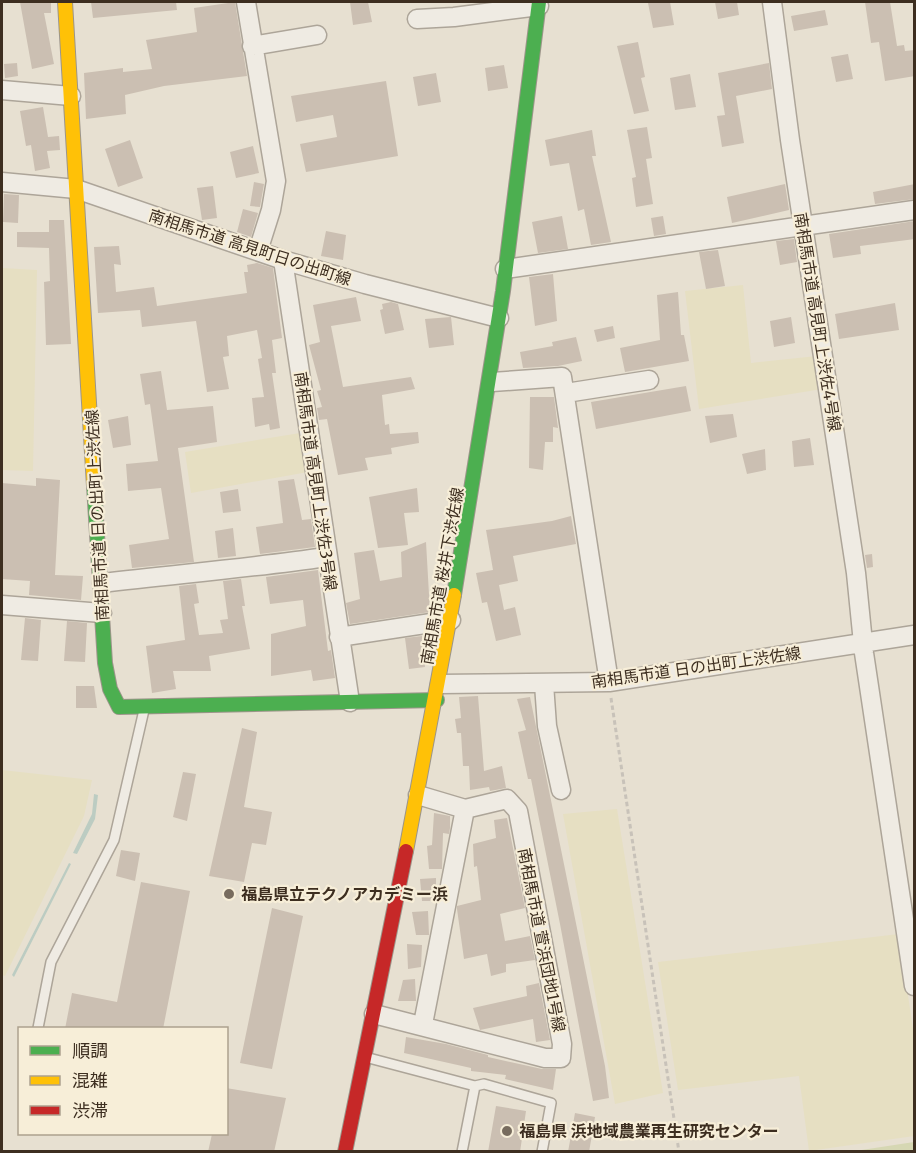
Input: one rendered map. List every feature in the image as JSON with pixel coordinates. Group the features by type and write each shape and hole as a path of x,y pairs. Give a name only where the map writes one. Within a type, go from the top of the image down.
{"street":[{"name":"南相馬市道 日の出町上渋佐線","path":"65,2 102,583 102,613 109,688 113,702 119,707 350,702 438,692 609,682 915,635"},
{"path":"246,2 276,180 271,210 258,250"},
{"name":"南相馬市道 高見町上渋佐4号線","path":"772,2 856,573 863,643 915,986"},
{"path":"417,19 454,17 539,4"},
{"name":"南相馬市道 桜井下渋佐線","path":"345,1152 438,692 492,382 539,4"},
{"path":"252,46 317,35"},
{"path":"2,90 71,96"},
{"name":"南相馬市道 高見町日の出町線","path":"2,182 76,189 283,260 365,284 499,318"},
{"path":"505,270 915,210"},
{"name":"南相馬市道 高見町上渋佐3号線","path":"283,260 326,557 350,702"},
{"path":"492,382 562,377 609,682"},
{"path":"566,393 649,380"},
{"path":"102,583 242,569 326,557"},
{"path":"2,604 102,613"},
{"path":"339,637 451,620"},
{"path":"544,684 547,726 561,790"},
{"name":"南相馬市道 萱浜団地1号線","path":"374,1014 423,1024 545,1058 561,1058 562,1044 518,811 507,799 465,809 418,795"},
{"path":"423,1024 465,809"}],"lane":[{"path":"38,1027 51,962 114,840 121,820 145,708"},
{"path":"364,1057 475,1086 484,1084 552,1102 542,1152"},
{"path":"462,1152 475,1086"}],"path":[{"path":"609,682 679,1152"}],"shaded area":[{"path":"2,268 37,270 33,471 2,470"},
{"path":"743,285 751,363 817,356 822,389 699,409 685,291"},
{"path":"300,433 308,472 191,493 185,452"},
{"path":"2,770 92,780 84,816 5,976 2,975"},
{"path":"94,794 98,795 95,819 77,854 73,853 92,814"},
{"path":"617,809 663,1093 615,1104 563,814"},
{"path":"69,863 71,864 14,977 12,975"},
{"path":"899,934 914,1036 914,1136 809,1151 799,1076 678,1090 658,962"}],"green space":[{"path":"914,1142 914,1151 855,1151"}],"building":[{"path":"20,2 51,2 51,13 44,13 54,64 32,69"},
{"path":"91,2 176,2 177,10 93,18"},
{"path":"235,2 247,76 164,86 125,95 126,114 86,119 84,73 123,68 123,72 152,69 146,40 197,32 194,8"},
{"path":"350,2 368,2 372,22 353,25"},
{"path":"670,2 674,25 653,28 648,3"},
{"path":"715,2 737,2 739,15 718,19"},
{"path":"865,2 890,2 897,46 904,45 905,51 915,50 915,76 885,81 879,42 871,43"},
{"path":"825,10 828,25 794,31 791,16"},
{"path":"638,42 645,77 641,78 649,111 634,114 617,46"},
{"path":"848,54 853,79 836,82 831,57"},
{"path":"17,63 18,76 5,78 4,64"},
{"path":"769,63 772,89 736,96 744,143 722,147 717,116 725,115 718,73"},
{"path":"504,65 508,88 488,91 485,68"},
{"path":"436,73 441,102 418,106 413,77"},
{"path":"690,74 696,107 675,110 670,78"},
{"path":"386,81 398,156 306,172 300,144 337,137 333,115 296,122 291,96"},
{"path":"43,107 48,137 59,136 60,150 47,151 50,168 35,171 31,145 26,146 20,111"},
{"path":"647,127 652,158 646,159 653,204 636,207 632,178 636,177 627,130"},
{"path":"592,130 596,156 592,156 611,242 591,245 584,209 578,211 569,163 550,166 545,140"},
{"path":"130,140 143,178 118,187 105,149"},
{"path":"253,146 259,173 236,178 230,152"},
{"path":"254,182 264,184 260,207 250,206"},
{"path":"785,184 789,210 732,223 727,197"},
{"path":"915,184 915,199 875,204 873,192"},
{"path":"213,186 217,218 202,220 197,188"},
{"path":"4,194 19,195 18,223 3,222"},
{"path":"243,209 258,213 251,237 237,232"},
{"path":"562,216 568,249 538,253 532,222"},
{"path":"663,216 666,234 654,236 651,218"},
{"path":"49,220 64,220 71,344 46,345 44,282 50,281 49,248 17,247 17,232 49,232"},
{"path":"915,221 915,239 860,246 861,254 833,258 829,234"},
{"path":"326,231 346,235 343,260 321,256"},
{"path":"794,239 797,262 780,265 776,241"},
{"path":"119,246 121,265 114,264 116,292 154,287 157,306 247,293 244,272 248,272 247,265 257,263 273,268 282,338 272,340 276,373 272,373 280,428 270,430 269,424 255,427 252,398 264,397 258,359 262,358 257,330 227,336 229,356 223,357 229,389 207,392 196,321 142,327 140,310 98,313 94,247"},
{"path":"718,250 725,286 706,289 699,252"},
{"path":"553,274 557,321 535,326 529,277"},
{"path":"678,292 681,335 684,335 689,361 625,372 620,348 660,340 657,295"},
{"path":"356,297 361,321 331,326 343,387 411,377 415,389 382,395 385,425 389,424 390,434 418,432 419,443 391,448 392,454 365,458 368,470 338,475 327,419 319,420 317,408 322,407 317,391 321,390 309,345 320,342 313,305"},
{"path":"391,302 398,304 404,330 385,334 380,310 383,309 382,304"},
{"path":"895,303 899,330 839,339 835,314"},
{"path":"451,317 454,345 429,348 425,319"},
{"path":"791,317 795,343 774,347 770,321"},
{"path":"613,326 615,338 597,342 594,330"},
{"path":"576,337 582,361 558,366 523,368 520,352 553,346 552,342"},
{"path":"161,371 167,410 213,406 217,442 178,448 194,562 132,568 129,545 169,539 161,488 128,491 126,464 158,461 150,404 145,405 140,374"},
{"path":"686,386 691,411 596,429 591,402"},
{"path":"530,397 554,397 558,428 553,427 553,442 545,442 543,470 529,468"},
{"path":"733,414 737,437 710,443 705,416"},
{"path":"128,416 131,445 113,448 108,420"},
{"path":"810,438 814,465 794,467 792,441"},
{"path":"765,449 766,470 747,474 742,454"},
{"path":"36,478 60,480 55,575 83,576 81,600 29,595 30,581 2,579 2,483 36,486"},
{"path":"294,479 302,520 311,519 315,547 260,554 256,527 283,523 278,481"},
{"path":"417,488 419,512 404,513 408,545 378,548 369,497"},
{"path":"238,489 241,511 223,513 220,492"},
{"path":"571,516 576,544 513,556 518,581 499,585 504,610 515,607 521,635 496,641 487,602 482,603 476,573 493,570 486,530 552,521"},
{"path":"233,528 236,556 218,558 215,531"},
{"path":"426,542 430,612 350,624 346,603 360,599 354,553 374,550 380,581 402,577 401,552"},
{"path":"872,554 873,567 867,568 865,555"},
{"path":"318,570 328,651 331,650 335,678 313,681 311,670 271,676 271,634 306,626 303,600 270,604 266,577"},
{"path":"241,579 245,606 242,606 250,649 209,656 211,671 173,671 176,689 152,693 146,646 185,640 179,586 196,584 199,603 194,604 199,635 223,633 220,620 228,619 223,581"},
{"path":"25,618 41,620 38,661 21,660"},
{"path":"67,621 87,623 85,662 64,661"},
{"path":"422,636 425,667 409,669 405,638"},
{"path":"76,686 94,686 97,708 76,708"},
{"path":"478,696 484,771 502,766 506,788 490,791 489,787 470,790 469,766 463,766 461,733 457,733 455,719 461,718 459,697"},
{"path":"530,697 605,1066 609,1098 593,1101 531,779 528,779 518,732 526,730 517,699"},
{"path":"242,728 257,732 244,807 272,812 266,845 252,843 244,882 209,876"},
{"path":"183,772 196,774 187,821 173,817"},
{"path":"434,813 450,816 449,834 443,833 442,869 429,869 427,846 432,845"},
{"path":"507,818 525,908 500,914 505,941 530,936 535,960 506,964 506,972 491,976 487,954 464,959 457,906 481,900 477,866 474,867 473,844 496,838 494,820"},
{"path":"121,850 140,853 135,881 116,876"},
{"path":"436,878 436,901 422,901 420,879"},
{"path":"141,882 190,891 163,1027 65,1027 72,993 117,1002"},
{"path":"272,908 303,916 272,1069 240,1063"},
{"path":"428,911 429,935 416,935 412,912"},
{"path":"407,944 422,945 421,967 408,969"},
{"path":"415,979 416,1001 398,1001 403,980"},
{"path":"539,983 550,1040 536,1042 533,1019 480,1030 473,1008 527,996 526,986"},
{"path":"406,1037 446,1044 488,1055 488,1057 542,1069 556,1069 553,1090 505,1079 506,1075 471,1071 471,1068 404,1053"},
{"path":"228,1088 286,1098 274,1152 208,1152 212,1135 228,1135"},
{"name":"福島県 浜地域農業再生研究センター","path":"496,1106 526,1111 520,1152 488,1152"},
{"path":"575,1113 595,1117 589,1152 568,1152"}],"traffic: fast":[{"path":"454,595 503,291 539,2"},
{"path":"94,486 105,663 110,689 119,707 437,700"}],"traffic: slow":[{"path":"65,2 94,486"},
{"path":"406,851 454,595"}],"traffic: jam":[{"path":"345,1152 406,851"}],"place":[{"name":"福島県立テクノアカデミー浜","path":"229,894"},
{"name":"福島県 浜地域農業再生研究センター","path":"507,1131"}]}
